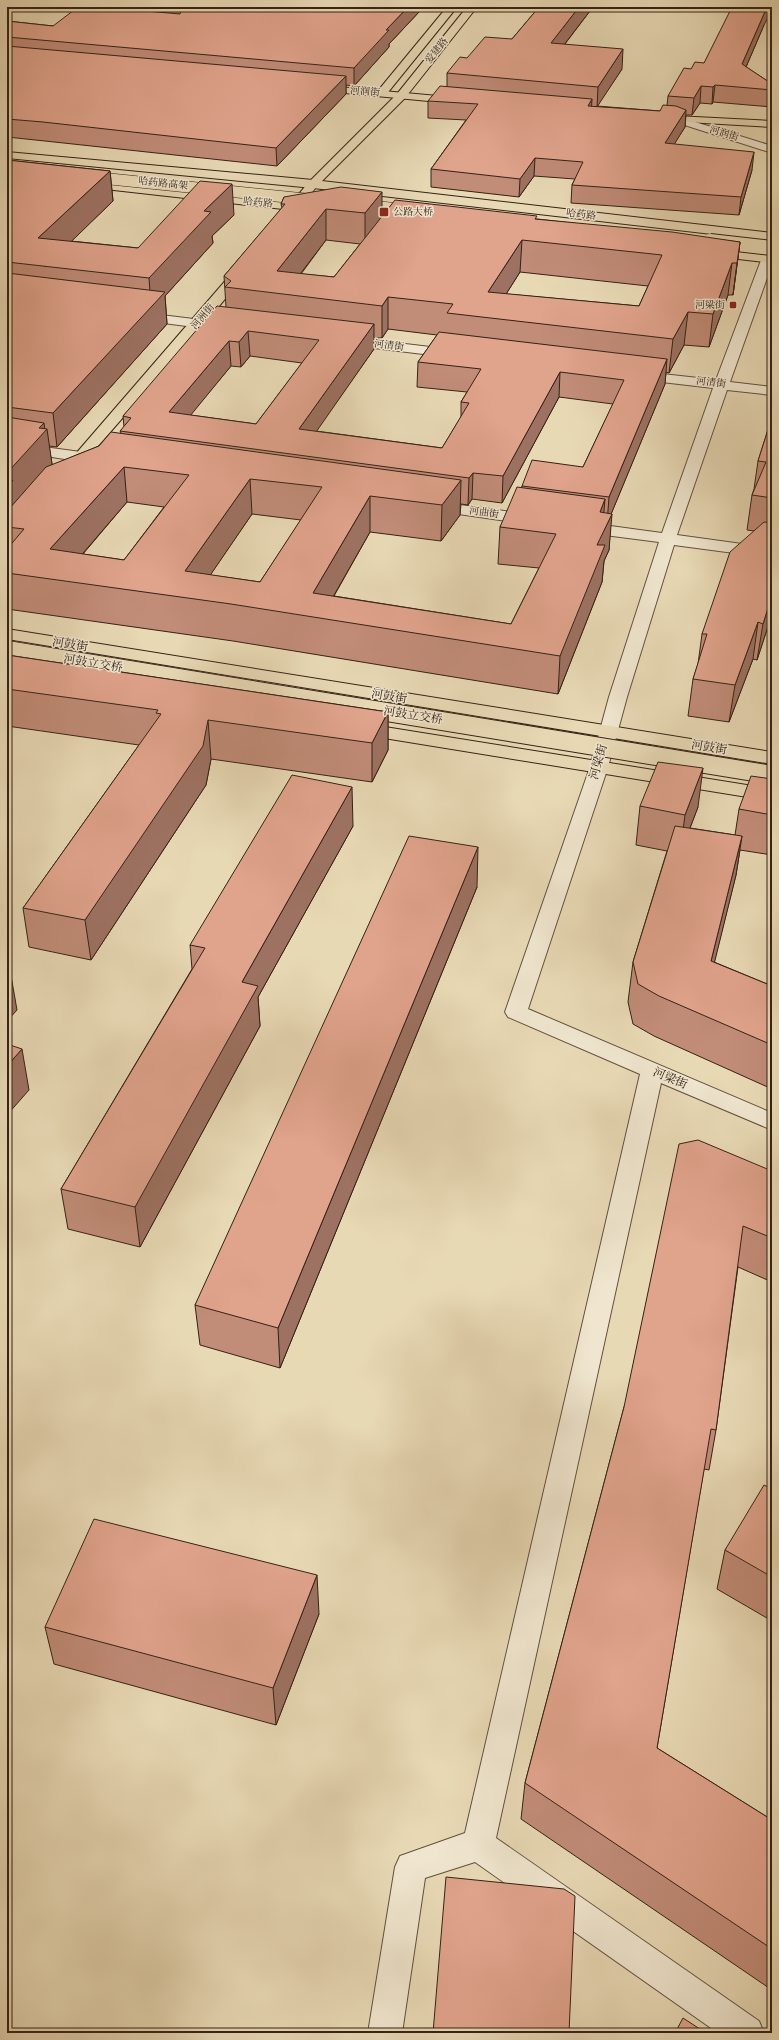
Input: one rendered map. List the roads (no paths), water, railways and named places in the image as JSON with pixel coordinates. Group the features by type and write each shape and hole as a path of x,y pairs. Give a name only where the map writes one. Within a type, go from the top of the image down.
{"main road":[{"name":"爱建路","path":"381,94 452,7"},
{"name":"爱建路","path":"401,96 472,7"},
{"name":"河润街","path":"310,87 472,102"},
{"path":"279,225 313,184 401,96"},
{"name":"河润街","path":"644,117 772,124"},
{"path":"676,119 772,133"},
{"name":"哈药路","path":"7,155 313,184 772,237"},
{"name":"哈药路","path":"70,179 294,207 334,207 431,217"},
{"name":"哈药路高架","path":"70,179 334,207"},
{"path":"662,236 771,253"},
{"path":"696,251 771,253"},
{"name":"河洲街","path":"54,487 198,323 254,256"},
{"name":"河鼓街","path":"7,634 772,758"},
{"name":"河鼓立交桥","path":"7,650 772,775"},
{"path":"346,726 772,795"}],"street":[{"name":"河润街","path":"676,119 742,139 772,150"},
{"name":"河梁街","path":"771,253 720,384 667,539 607,732 599,767 516,1012 652,1072 772,1122"},
{"path":"122,314 230,327"},
{"name":"河清街","path":"333,339 467,355"},
{"name":"河清街","path":"625,373 772,391"},
{"path":"7,446 119,462"},
{"name":"河曲街","path":"417,504 550,522"},
{"path":"565,525 772,553"},
{"path":"478,1845 652,1072"},
{"path":"385,2033 411,1867 478,1845"},
{"path":"478,1845 747,2033"}],"place":[{"name":"公路大桥","path":"384,212"},
{"name":"河梁街","path":"733,305"}]}
